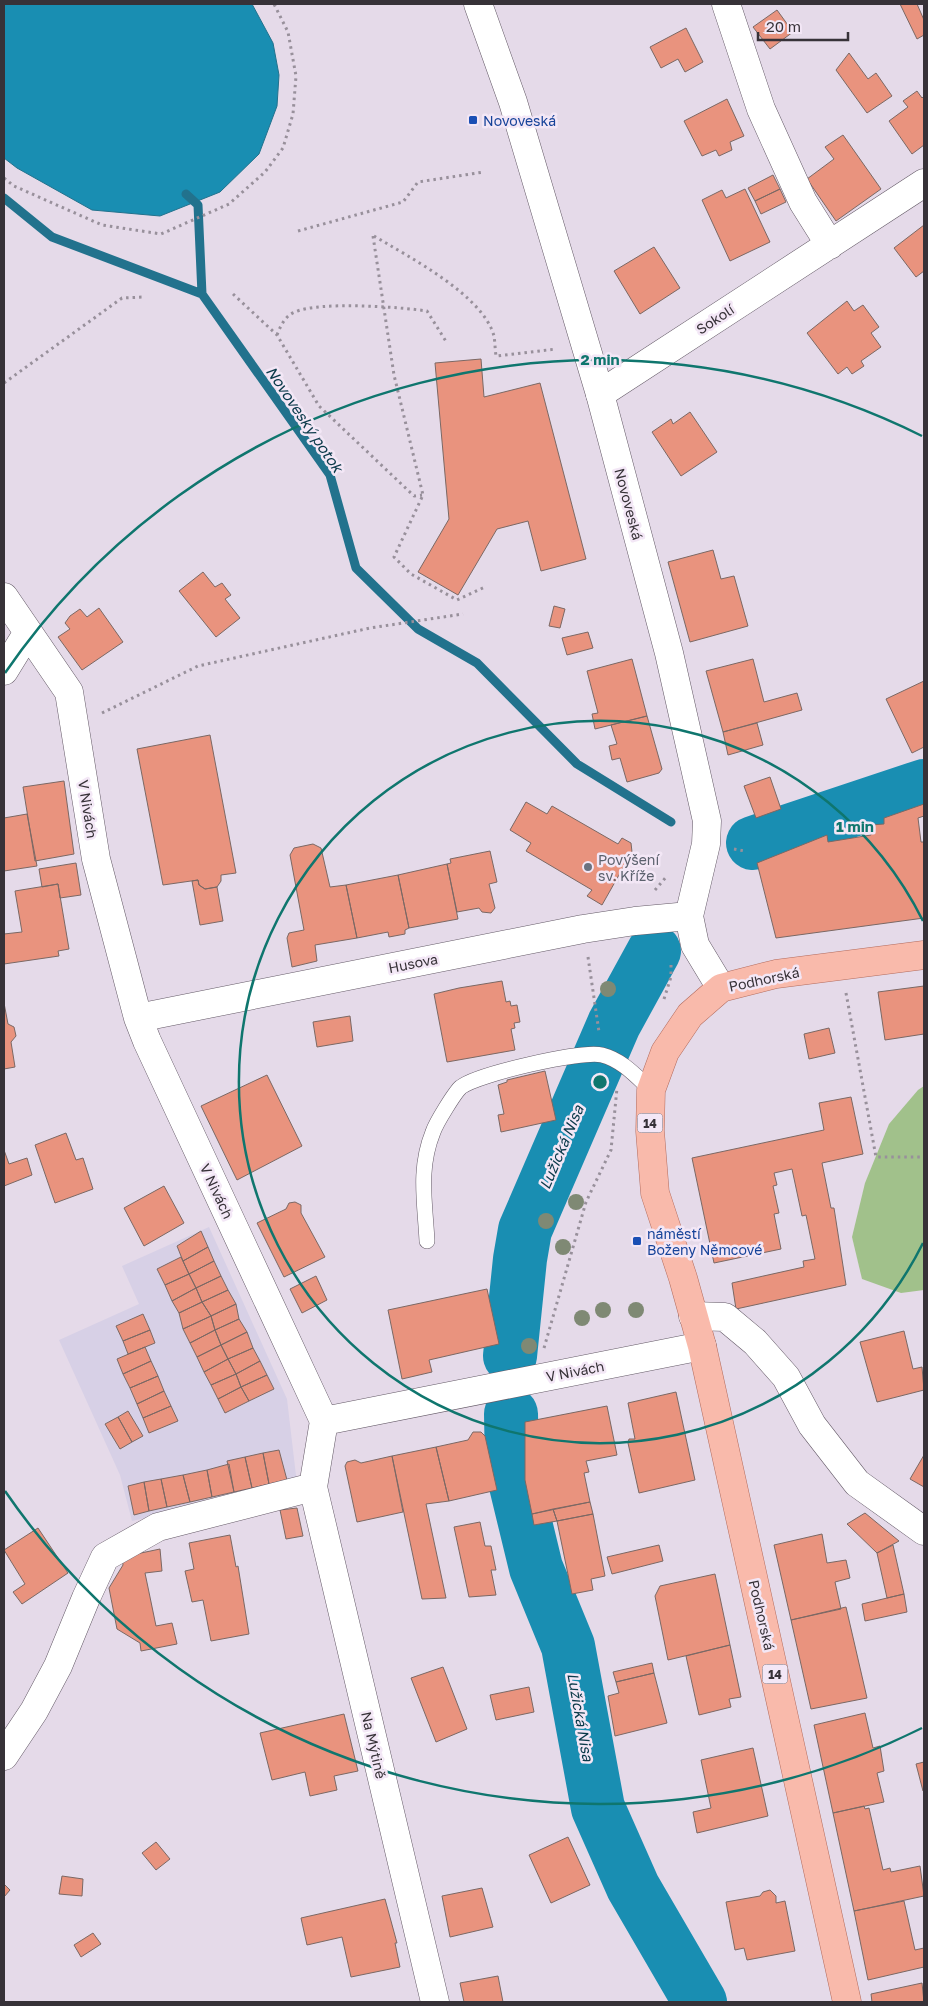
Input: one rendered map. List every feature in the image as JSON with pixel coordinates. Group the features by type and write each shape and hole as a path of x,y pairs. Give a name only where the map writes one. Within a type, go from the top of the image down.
{"main road":[{"name":"Podhorská","path":"847,2002 702,1346 655,1193 650,1131 651,1090 670,1045 690,1015 721,988 776,974 924,955"}],"street":[{"name":"Novoveská","path":"478,4 513,102 600,394 669,654 705,807 707,821 706,844 689,916"},
{"path":"726,4 761,109 803,202 830,244"},
{"name":"Sokolí","path":"600,394 924,183"},
{"name":"V Nivách","path":"4,597 69,692 96,859 138,1018 324,1421 702,1346"},
{"path":"4,671 28,632"},
{"path":"689,916 695,945 721,988"},
{"name":"Husova","path":"138,1018 583,929 635,921 689,916"},
{"path":"694,1316 725,1317 755,1342 786,1377 812,1425 857,1483 924,1531"},
{"name":"Na Mýtině","path":"324,1421 313,1487 435,2002"},
{"path":"4,1756 34,1711 58,1666 86,1598 106,1557 158,1527 313,1487"}],"lane":[{"path":"427,1241 422,1167 433,1130 461,1087 507,1070 600,1055 624,1065 651,1090"}],"path":[{"path":"4,178 14,186 102,225 161,234 228,204 266,172 283,148 293,114 296,76 288,32 274,4"},
{"path":"298,231 403,202 418,182 484,172"},
{"path":"485,587 457,600 411,574 394,557 423,495 394,375 373,236 442,278 468,299 493,335 496,356 562,348"},
{"path":"233,294 277,335 320,406 414,496 423,495"},
{"path":"4,383 122,298 144,297"},
{"path":"277,335 284,320 295,312 318,306 384,308 427,311 447,344"},
{"path":"74,726 198,666 370,628 463,614"},
{"path":"635,921 633,905 654,891 671,869"},
{"path":"583,929 600,1038"},
{"path":"663,1002 671,977 670,958"},
{"path":"845,990 876,1157 924,1157"},
{"path":"539,1378 541,1357 586,1202 611,1150 614,1103 624,1065"}],"shaded area":[{"path":"209,1227 287,1399 297,1484 132,1521 120,1475 59,1340 139,1304 122,1266"}],"green space":[{"path":"924,1086 924,1290 901,1293 862,1279 852,1237 865,1183 889,1124 918,1090"}],"water":[{"path":"4,4 252,4 273,43 279,75 277,106 259,154 220,192 160,216 92,210 17,168 4,158"}],"building":[{"path":"900,4 917,4 924,20 924,35 917,39"},
{"path":"777,10 793,32 770,49 753,27"},
{"path":"686,28 703,62 685,72 678,59 661,68 650,47"},
{"path":"849,53 868,79 876,73 892,96 867,113 836,70"},
{"path":"917,91 922,98 924,96 924,145 912,154 889,121 908,107 903,101"},
{"path":"727,99 744,136 730,142 732,150 719,156 716,150 702,156 684,121"},
{"path":"843,135 881,189 836,221 807,179 834,159 825,147"},
{"path":"773,175 780,189 755,201 748,188"},
{"path":"745,189 770,242 730,261 702,200 722,190 726,198"},
{"path":"780,189 786,202 761,214 755,201"},
{"path":"924,225 924,271 916,277 894,248"},
{"path":"654,247 680,288 640,314 614,271"},
{"path":"847,301 854,311 863,305 879,327 871,333 881,347 861,361 864,366 852,374 847,367 838,374 807,333"},
{"path":"481,359 484,397 540,383 586,559 541,571 528,521 497,529 458,595 418,572 449,519 435,363"},
{"path":"690,412 717,452 681,476 652,432 671,419 673,424"},
{"path":"713,550 721,579 734,576 748,626 690,642 668,562"},
{"path":"203,572 215,587 222,583 231,595 225,599 240,618 216,637 179,591"},
{"path":"554,606 565,609 560,628 549,626"},
{"path":"99,608 123,642 82,670 58,637 70,629 65,623 70,616 80,609 87,617"},
{"path":"588,632 593,648 567,655 562,638"},
{"path":"632,659 647,716 595,729 592,714 598,713 587,671"},
{"path":"753,659 764,702 797,693 802,710 723,732 706,671"},
{"path":"924,681 924,747 912,753 886,699"},
{"path":"647,716 662,769 659,773 627,782 620,758 612,760 609,746 617,744 611,725"},
{"path":"757,723 763,745 728,755 723,732"},
{"path":"210,735 236,873 221,875 221,881 217,887 205,889 199,885 198,880 163,885 137,749"},
{"path":"770,777 781,809 756,818 744,786"},
{"path":"64,781 74,854 35,861 23,787"},
{"name":"Povýšení sv. Kříže","path":"526,802 547,814 552,806 618,844 622,838 631,843 632,852 602,905 587,896 592,890 526,851 531,843 510,830"},
{"path":"924,804 924,816 918,818 921,842 924,842 924,918 776,938 757,863 827,835 828,842 871,835 871,825 884,824 884,818"},
{"path":"27,814 37,866 4,871 4,818"},
{"path":"313,844 321,848 330,887 346,885 357,938 315,945 317,961 292,967 287,938 289,933 304,930 290,855 294,848"},
{"path":"490,851 497,882 489,884 495,908 491,913 482,912 479,908 457,912 447,864 451,863 450,859"},
{"path":"76,863 81,895 60,898 58,884 42,887 39,869"},
{"path":"447,864 458,919 409,928 398,875"},
{"path":"398,875 409,928 405,930 405,934 389,937 388,932 357,938 346,885"},
{"path":"198,880 199,885 205,889 217,887 223,921 200,925 192,881"},
{"path":"58,884 69,949 58,951 59,956 4,964 4,934 22,932 15,891"},
{"path":"502,981 506,1002 510,1001 511,1006 517,1005 520,1022 514,1023 515,1028 511,1029 515,1050 447,1062 434,994"},
{"path":"924,986 924,1034 885,1040 878,992"},
{"path":"4,1003 8,1024 14,1027 16,1036 11,1042 15,1067 4,1069"},
{"path":"350,1016 353,1041 317,1047 313,1022"},
{"path":"829,1028 835,1053 809,1059 804,1034"},
{"path":"545,1071 556,1120 501,1132 498,1115 504,1114 498,1085 507,1082 507,1080"},
{"path":"267,1075 302,1146 237,1180 201,1106"},
{"path":"851,1097 863,1154 822,1163 831,1208 834,1208 846,1285 736,1309 732,1283 804,1267 803,1261 815,1259 806,1215 802,1216 792,1169 774,1173 777,1185 773,1186 779,1213 774,1214 781,1249 714,1263 692,1158 824,1130 819,1103"},
{"path":"66,1133 76,1160 83,1158 93,1189 55,1203 35,1145"},
{"path":"4,1150 9,1164 27,1158 32,1175 4,1186"},
{"path":"164,1186 184,1223 144,1246 124,1208"},
{"path":"295,1202 301,1205 301,1213 325,1257 284,1277 257,1223 286,1209 289,1203"},
{"path":"201,1231 208,1247 183,1261 177,1246"},
{"path":"208,1247 214,1261 189,1274 183,1261"},
{"path":"181,1257 189,1274 165,1285 157,1269"},
{"path":"214,1261 221,1276 196,1288 189,1274"},
{"path":"189,1274 196,1288 172,1301 165,1285"},
{"path":"221,1276 228,1290 202,1302 196,1288"},
{"path":"316,1276 327,1300 302,1313 290,1289"},
{"path":"196,1288 202,1302 179,1313 172,1301"},
{"path":"487,1289 499,1344 429,1360 432,1372 402,1379 388,1310"},
{"path":"228,1290 236,1304 211,1316 202,1302"},
{"path":"202,1302 211,1316 183,1329 179,1313"},
{"path":"236,1304 239,1319 215,1330 211,1316"},
{"path":"143,1314 150,1330 123,1341 116,1326"},
{"path":"211,1316 215,1330 190,1343 183,1329"},
{"path":"239,1319 247,1332 221,1345 215,1330"},
{"path":"150,1330 155,1343 128,1354 123,1341"},
{"path":"215,1330 221,1345 197,1357 190,1343"},
{"path":"904,1331 913,1369 922,1367 924,1390 877,1402 860,1342"},
{"path":"247,1332 253,1348 228,1359 221,1345"},
{"path":"221,1345 228,1359 204,1372 197,1357"},
{"path":"145,1347 151,1361 123,1374 117,1359"},
{"path":"253,1348 260,1361 236,1374 228,1359"},
{"path":"228,1359 236,1374 211,1385 204,1372"},
{"path":"151,1361 158,1376 130,1388 123,1374"},
{"path":"260,1361 267,1375 241,1387 236,1374"},
{"path":"236,1374 241,1387 218,1399 211,1385"},
{"path":"267,1375 274,1389 249,1401 241,1387"},
{"path":"158,1376 164,1391 137,1404 130,1388"},
{"path":"241,1387 249,1401 225,1413 218,1399"},
{"path":"164,1391 171,1406 143,1418 137,1404"},
{"path":"676,1392 695,1480 639,1493 628,1443 629,1439 635,1439 628,1403"},
{"path":"171,1406 178,1421 149,1433 143,1418"},
{"path":"607,1406 617,1455 586,1461 589,1472 584,1473 590,1502 532,1514 525,1480 525,1422"},
{"path":"128,1411 143,1436 132,1442 118,1417"},
{"path":"118,1417 132,1442 120,1449 105,1424"},
{"path":"473,1432 481,1432 485,1436 497,1490 449,1501 436,1447 468,1440"},
{"path":"436,1447 449,1501 426,1504 446,1598 422,1599 392,1456"},
{"path":"279,1450 287,1480 269,1484 263,1453"},
{"path":"263,1453 269,1484 252,1488 245,1457"},
{"path":"924,1455 924,1487 910,1479"},
{"path":"392,1456 403,1512 357,1522 345,1466 347,1462 355,1460 361,1463"},
{"path":"245,1457 252,1488 234,1492 227,1461"},
{"path":"229,1464 234,1492 212,1497 207,1470"},
{"path":"207,1470 212,1497 190,1502 183,1475"},
{"path":"183,1475 190,1502 167,1507 161,1479"},
{"path":"161,1479 167,1507 149,1511 144,1482"},
{"path":"144,1482 149,1511 134,1515 128,1486"},
{"path":"590,1502 593,1514 557,1521 553,1509"},
{"path":"297,1508 303,1536 286,1539 280,1510"},
{"path":"553,1509 557,1521 534,1525 532,1514"},
{"path":"865,1513 899,1541 877,1553 847,1524"},
{"path":"593,1514 605,1576 591,1579 593,1590 572,1594 557,1521"},
{"path":"480,1522 485,1546 491,1546 496,1570 491,1570 496,1595 469,1597 454,1527"},
{"path":"38,1528 68,1573 22,1604 13,1592 25,1584 4,1550"},
{"path":"822,1534 827,1563 846,1560 850,1578 835,1582 841,1609 791,1620 774,1545"},
{"path":"230,1535 236,1567 238,1566 249,1634 211,1641 203,1600 192,1602 185,1571 194,1569 189,1543"},
{"path":"659,1545 663,1561 612,1574 607,1557"},
{"path":"893,1545 904,1594 887,1598 877,1553"},
{"path":"160,1549 162,1571 145,1573 156,1626 172,1623 177,1644 141,1651 140,1643 117,1629 109,1588 123,1565 122,1557"},
{"path":"715,1574 730,1645 668,1660 655,1596 660,1586"},
{"path":"904,1594 907,1612 865,1621 862,1604"},
{"path":"846,1607 867,1698 811,1709 791,1620"},
{"path":"730,1645 741,1697 729,1699 731,1707 699,1715 686,1656"},
{"path":"652,1663 654,1673 616,1682 613,1672"},
{"path":"443,1667 467,1729 436,1742 411,1678"},
{"path":"654,1673 667,1723 615,1736 608,1696 619,1693 616,1682"},
{"path":"529,1687 534,1712 496,1720 490,1695"},
{"path":"865,1713 873,1748 880,1746 884,1771 877,1773 884,1802 833,1813 814,1725"},
{"path":"344,1714 358,1771 334,1776 337,1790 310,1796 305,1772 272,1780 260,1733"},
{"path":"753,1748 768,1816 697,1833 693,1812 711,1808 701,1760"},
{"path":"924,1762 924,1791 923,1791 916,1764"},
{"path":"864,1806 865,1809 869,1808 883,1870 890,1868 891,1872 920,1866 924,1896 854,1911 833,1813"},
{"path":"568,1837 590,1885 551,1903 529,1855"},
{"path":"156,1842 170,1859 156,1870 142,1853"},
{"path":"62,1876 83,1879 82,1896 59,1894"},
{"path":"4,1886 10,1890 4,1897"},
{"path":"482,1888 493,1927 450,1937 442,1896"},
{"path":"770,1890 776,1896 776,1903 785,1901 795,1951 747,1960 744,1948 735,1950 726,1902 760,1896 763,1892"},
{"path":"385,1899 397,1943 395,1943 400,1967 351,1977 342,1937 307,1945 301,1918"},
{"path":"904,1901 915,1950 924,1948 924,1967 868,1980 854,1911"},
{"path":"93,1933 101,1944 81,1957 74,1945"},
{"path":"498,1976 503,2002 464,2002 460,1983"},
{"path":"922,1983 924,2002 872,2002 871,1994"}],"waterway":[{"path":"186,194 198,205 202,294"},
{"name":"Novoveský potok","path":"4,198 52,237 202,294 330,475 356,568 418,629 477,663 577,764 671,822"},
{"name":"Lužická Nisa","path":"753,843 924,786"},
{"name":"Lužická Nisa","path":"510,1356 520,1259 525,1230 614,1024 654,951"},
{"name":"Lužická Nisa","path":"511,1414 512,1469 536,1568 568,1646 598,1808 633,1887 700,2002"}],"place":[{"name":"Novoveská","path":"473,120"},
{"name":"Povýšení sv. Kříže","path":"588,867"},
{"name":"náměstí Boženy Němcové","path":"637,1241"}]}
